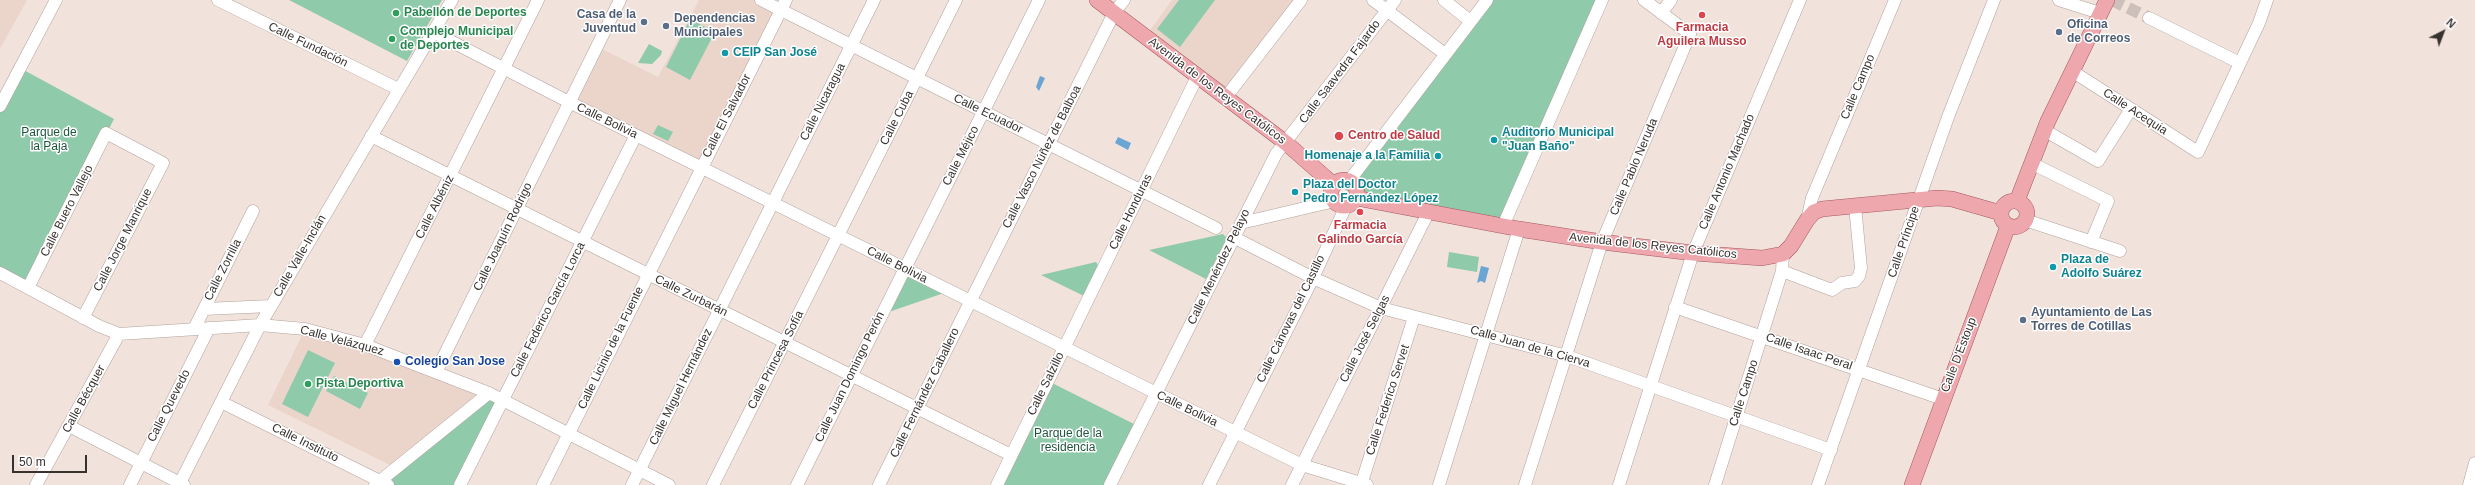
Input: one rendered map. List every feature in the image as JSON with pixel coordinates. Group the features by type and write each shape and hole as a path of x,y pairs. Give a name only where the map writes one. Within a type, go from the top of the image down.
{"main road":[{"name":"Avenida de los Reyes Católicos","path":"1097,0 1286,143 1334,185"},
{"path":"2017,201 2044,130 2104,7"},
{"path":"1341,181 1349,181 1355,186 1346,202 1332,193 1334,185 1341,181"},
{"path":"1783,254 1791,246 1807,220 1814,212 1822,210 1919,199 1952,199 2001,213"},
{"path":"2017,201 2026,209 2026,220 2017,227 2008,226 2002,220 2001,213 2005,204 2017,201"},
{"name":"Avenida de los Reyes Católicos","path":"1346,202 1428,213 1519,230 1693,253 1762,258 1783,254"},
{"name":"Calle D'Estoup","path":"1912,485 1942,399 2008,226"}],"street":[{"path":"0,106 56,0"},
{"name":"Calle Fundación","path":"218,0 398,89"},
{"name":"Calle Valle-Inclán","path":"181,484 260,325 370,136 452,0"},
{"name":"Calle Albéniz","path":"365,345 538,0"},
{"name":"Calle Joaquín Rodrigo","path":"436,372 620,0"},
{"name":"Calle Ecuador","path":"761,0 783,5 851,47 983,111 1216,228"},
{"name":"Calle Nicaragua","path":"772,203 874,0"},
{"name":"Calle Cuba","path":"838,235 956,0"},
{"name":"Calle Méjico","path":"904,268 1039,0"},
{"name":"Calle Vasco Núñez de Balboa","path":"970,301 1114,13 1124,0"},
{"path":"1226,97 1301,0"},
{"path":"1374,0 1445,54"},
{"name":"Calle Saavedra Fajardo","path":"1286,143 1395,0"},
{"path":"1444,0 1470,20"},
{"path":"1349,181 1486,0"},
{"path":"1503,226 1602,0"},
{"path":"1644,0 1661,13 1671,0"},
{"name":"Calle Antonio Machado","path":"1618,485 1693,253 1800,0"},
{"name":"Calle Campo","path":"1807,220 1812,198 1895,0"},
{"name":"Calle Príncipe","path":"1818,485 1948,117 1994,0"},
{"path":"2059,0 2104,7"},
{"path":"2149,18 2240,64 2259,23 2267,0"},
{"name":"Calle El Salvador","path":"700,168 783,5"},
{"name":"Calle Pablo Neruda","path":"1525,485 1602,242 1690,34 1661,13"},
{"name":"Calle Bolivia","path":"433,32 700,168 1302,465 1363,484"},
{"name":"Calle Acequia","path":"2072,71 2198,152 2240,64"},
{"name":"Calle Honduras","path":"1064,348 1197,77"},
{"path":"2044,130 2098,161 2131,109"},
{"name":"Calle Jorge Manrique","path":"83,318 163,163 106,133"},
{"name":"Calle Buero Vallejo","path":"28,288 106,133"},
{"name":"Calle Federico García Lorca","path":"460,485 636,135"},
{"name":"Calle Zurbarán","path":"370,136 516,210 1012,455"},
{"name":"Calle Menéndez Pelayo","path":"1110,485 1276,154 1286,143"},
{"path":"2031,163 2108,200 2091,242"},
{"name":"Calle Licinio de la Fuente","path":"543,485 700,168"},
{"path":"1241,223 1346,202"},
{"name":"Calle Cánovas del Castillo","path":"1209,485 1313,278 1346,202"},
{"name":"Calle Miguel Hernández","path":"632,485 772,203"},
{"path":"1782,270 1832,290 1842,283 1855,281 1860,276 1861,268 1855,206"},
{"name":"Calle Zorrilla","path":"194,329 253,211"},
{"name":"Calle José Selgas","path":"1292,485 1428,213"},
{"path":"2026,220 2120,251"},
{"path":"1439,485 1519,230"},
{"name":"Calle Princesa Sofía","path":"713,485 838,235"},
{"name":"Calle Juan de la Cierva","path":"1233,238 1313,278 1381,308 1567,356 1831,450"},
{"name":"Calle Campo","path":"1715,485 1782,270 1783,254"},
{"name":"Calle Juan Domingo Perón","path":"797,485 904,268"},
{"name":"Calle Velázquez","path":"0,273 83,318 119,334 260,325 305,329 365,345 489,393 669,485"},
{"name":"Calle Fernández Caballero","path":"879,485 970,301"},
{"path":"204,309 271,306"},
{"name":"Calle Isaac Peral","path":"1675,307 1942,399"},
{"name":"Calle Federico Servet","path":"1363,484 1414,317"},
{"name":"Calle Quevedo","path":"130,485 209,328"},
{"name":"Calle Bécquer","path":"36,485 119,334"},
{"name":"Calle Salzillo","path":"997,485 1064,348"},
{"path":"381,484 489,393"},
{"name":"Calle Instituto","path":"221,402 381,484"},
{"path":"69,426 181,484"},
{"path":"2469,485 2475,463"}],"shaded area":[{"path":"0,0 27,0 0,49"},
{"path":"699,0 761,0 781,10 700,168 575,105 602,49 658,77"},
{"path":"1172,0 1301,0 1226,97 1145,37"},
{"path":"305,329 489,393 396,468 268,405"}],"green space":[{"name":"Complejo Municipal de Deportes","path":"289,0 442,0 407,61"},
{"path":"1179,0 1215,0 1180,47 1157,29"},
{"path":"1487,0 1602,0 1503,226 1355,196 1343,188"},
{"path":"690,19 715,32 690,80 666,67"},
{"path":"649,44 662,51 661,55 652,64 638,63"},
{"name":"Parque de la Paja","path":"20,68 114,119 28,288 0,273 0,97"},
{"path":"658,125 673,132 668,141 653,134"},
{"path":"1223,234 1227,238 1206,279 1149,250"},
{"path":"1449,252 1479,257 1477,272 1447,267"},
{"path":"1096,262 1099,267 1084,296 1041,275"},
{"path":"904,268 944,293 880,315"},
{"name":"Pista Deportiva","path":"308,350 335,363 308,417 282,404"},
{"name":"Pista Deportiva","path":"334,376 368,393 360,409 326,391"},
{"name":"Parque de la residencia","path":"1048,381 1140,427 1110,485 997,485"},
{"path":"489,393 502,400 460,485 388,485 380,481"}],"water":[{"path":"1040,76 1045,78 1039,91 1036,87"},
{"path":"1118,137 1131,143 1128,150 1115,143"},
{"path":"1481,266 1489,268 1485,283 1481,281 1477,283"}],"tunnel":[{"path":"2112,0 2149,18"}],"place":[{"name":"Pabellón de Deportes","path":"396,13"},
{"name":"Farmacia Aguilera Musso","path":"1702,15"},
{"name":"Casa de la Juventud","path":"644,22"},
{"name":"Dependencias Municipales","path":"666,26"},
{"name":"Oficina de Correos","path":"2059,32"},
{"name":"Complejo Municipal de Deportes","path":"392,39"},
{"name":"CEIP San José","path":"725,53"},
{"name":"Centro de Salud","path":"1339,136"},
{"name":"Auditorio Municipal \"Juan Baño\"","path":"1494,140"},
{"name":"Homenaje a la Familia","path":"1438,156"},
{"name":"Plaza del Doctor Pedro Fernández López","path":"1295,192"},
{"name":"Farmacia Galindo García","path":"1360,212"},
{"name":"Plaza de Adolfo Suárez","path":"2053,267"},
{"name":"Ayuntamiento de Las Torres de Cotillas","path":"2023,320"},
{"name":"Colegio San Jose","path":"397,362"},
{"name":"Pista Deportiva","path":"308,384"}]}
